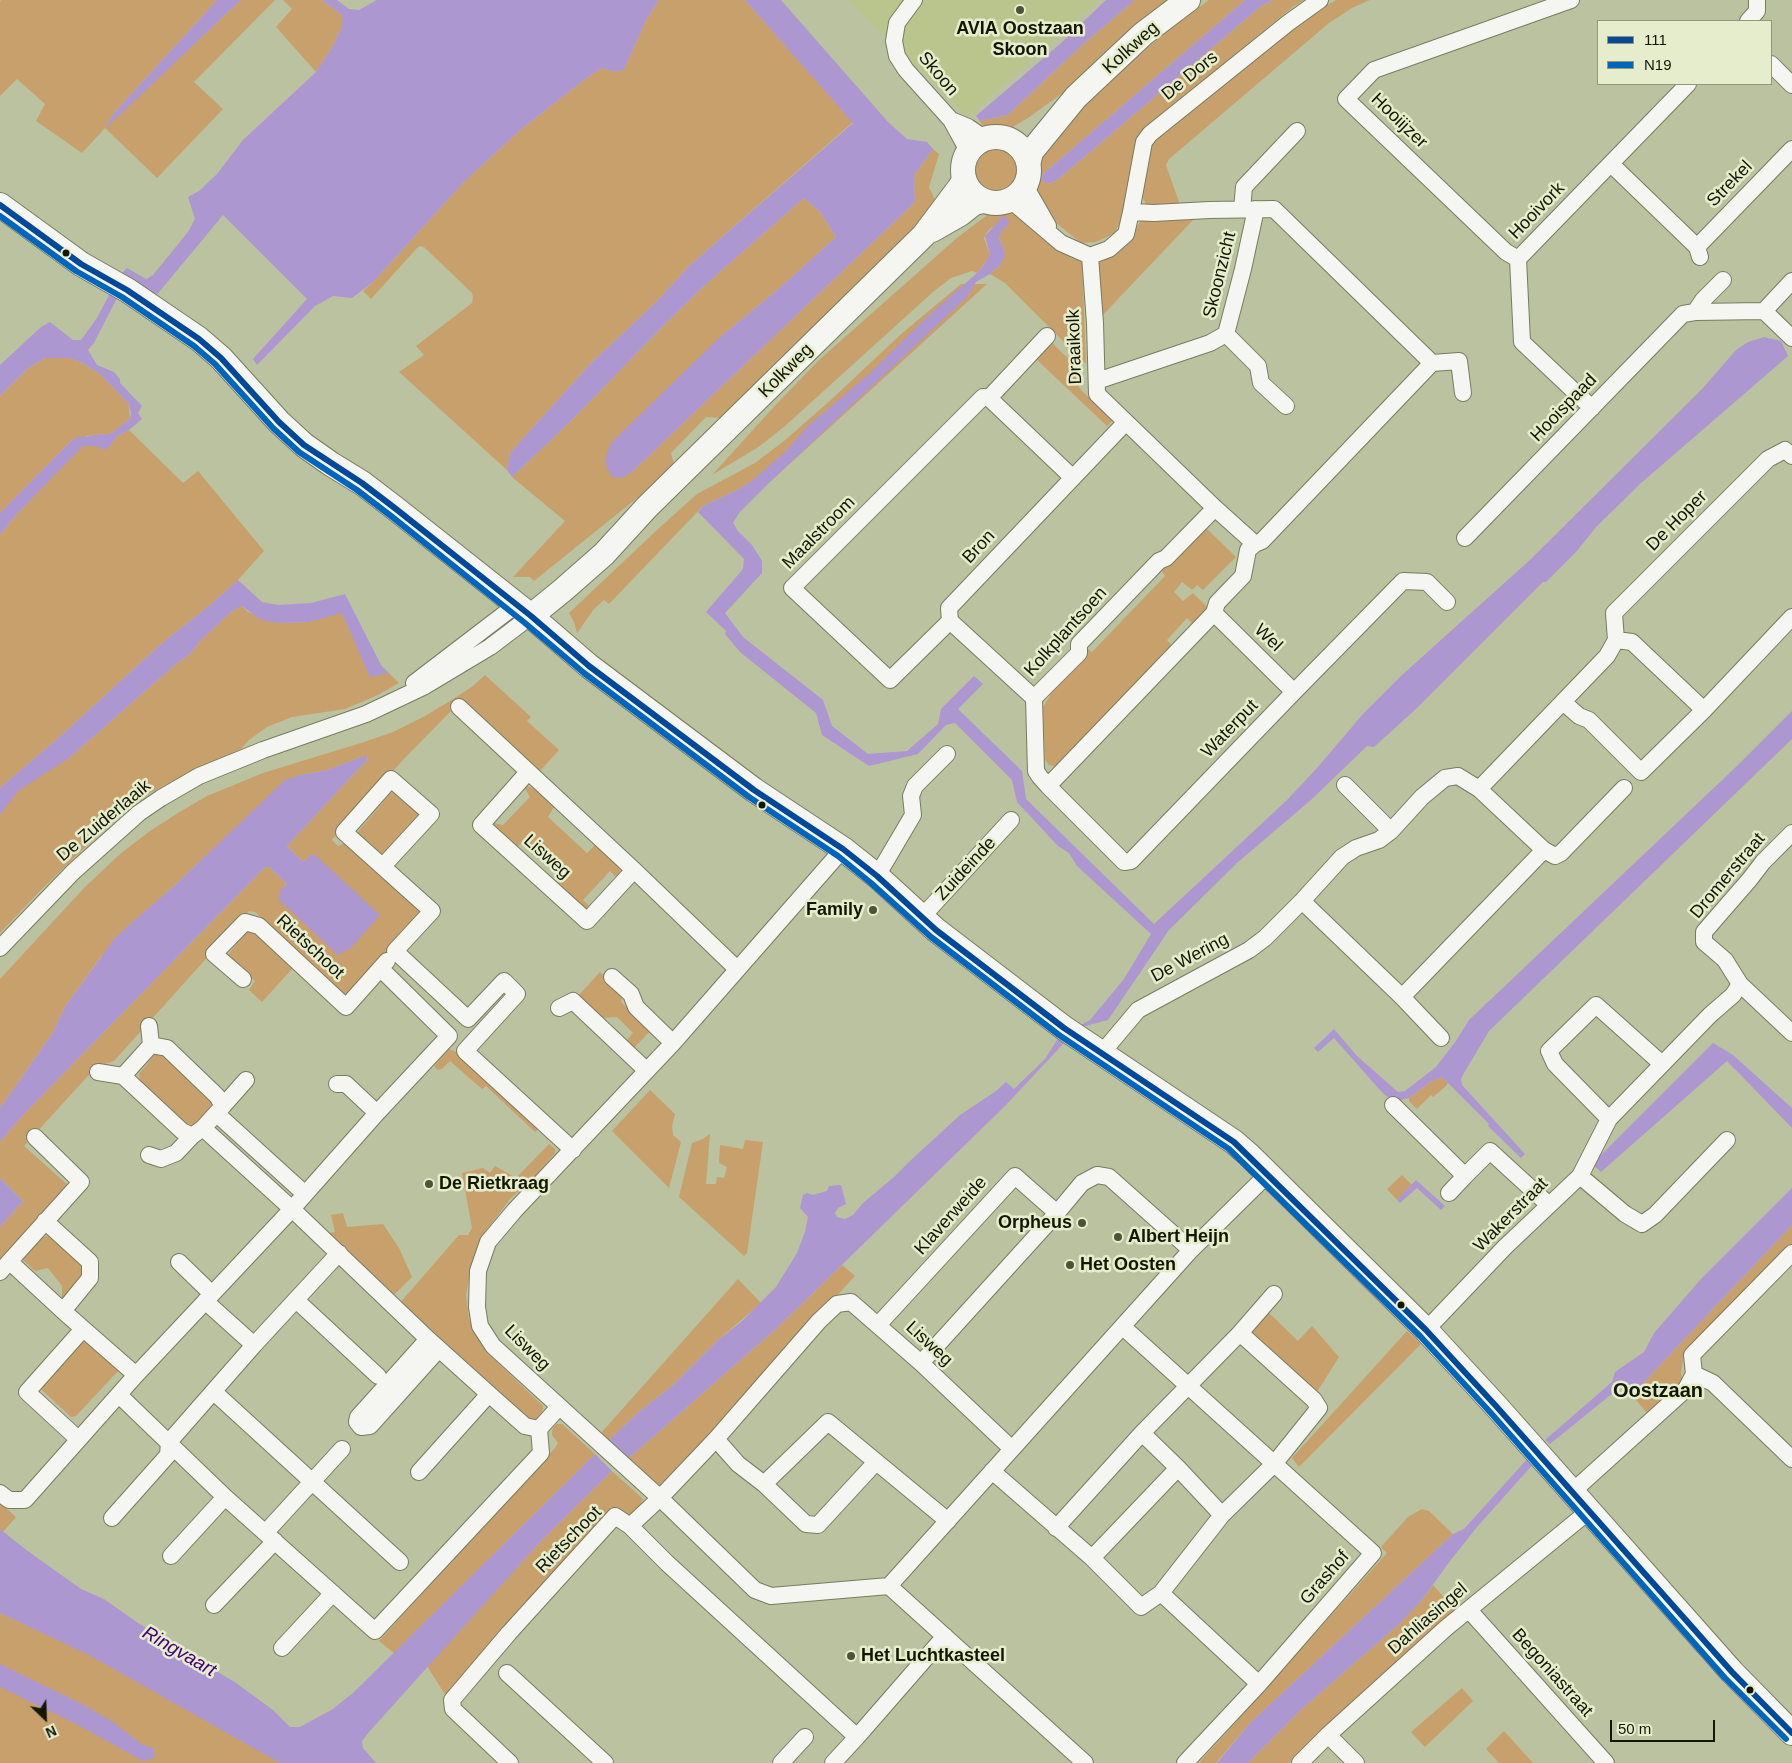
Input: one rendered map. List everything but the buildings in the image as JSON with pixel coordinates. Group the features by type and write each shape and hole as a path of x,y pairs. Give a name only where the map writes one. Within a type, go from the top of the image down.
{"street":[{"name":"Skoon","path":"914,0 897,23 894,41 897,56 906,70 951,120 968,127 976,145"},
{"name":"Kolkweg","path":"1029,161 1031,152 1076,97 1143,34 1188,0"},
{"name":"De Dors","path":"1131,212 1144,142 1150,134 1288,23 1320,0"},
{"name":"Hooiijzer","path":"1518,260 1506,252 1346,98 1374,70 1571,0"},
{"path":"1749,20 1757,11 1757,0"},
{"path":"1772,65 1792,85"},
{"name":"Hooivork","path":"1592,408 1522,342 1518,260 1687,85"},
{"name":"Kolkweg","path":"1010,140 1076,97"},
{"path":"1249,209 1244,187 1297,131"},
{"path":"1027,185 1008,201 996,204 984,201 972,193 964,180 964,164 976,145 1000,136 1020,147 1029,161 1028,192 1054,237"},
{"name":"Strekel","path":"1611,164 1699,252 1792,149"},
{"name":"Kolkweg","path":"523,610 554,579 647,507 924,235 964,180"},
{"name":"Kolkweg","path":"924,235 960,214 974,203 984,201"},
{"path":"1008,201 1015,204 1061,243 1090,256 1109,249 1126,234 1131,212 1274,209 1432,363"},
{"name":"Zuideinde","path":"0,205 81,264 180,324 211,349 289,432 304,445 390,504 523,610 589,666 754,790 844,849 877,876 921,918 1070,1033 1234,1142 1426,1330 1732,1672 1792,1733"},
{"name":"Skoonzicht","path":"1097,381 1210,343 1226,334 1243,268 1249,209"},
{"name":"Draaikolk","path":"1090,256 1097,394 1255,544"},
{"name":"Hooispaad","path":"1695,312 1703,300 1723,280"},
{"path":"1792,281 1764,310 1792,338"},
{"name":"Hooispaad","path":"1466,538 1682,314 1764,310"},
{"path":"1226,334 1258,366 1261,383 1286,406"},
{"name":"Maalstroom","path":"950,621 890,680 792,588 983,397 989,398 1047,336"},
{"path":"1048,786 1214,613 1217,604 1243,576 1248,550 1262,541 1432,363 1459,361 1463,393"},
{"path":"989,398 1073,478"},
{"name":"Bron","path":"950,621 949,608 1126,422"},
{"name":"De Hoper","path":"1616,640 1614,613 1768,459 1785,450 1792,456"},
{"name":"Kolkplantsoen","path":"1048,786 1036,771 1034,698 1079,653 1079,644 1092,630 1159,561 1166,558 1215,508"},
{"name":"Waterput","path":"1048,786 1124,862 1131,861 1403,581 1426,582 1447,602"},
{"name":"De Zuiderlaaik","path":"0,948 73,872 139,813 161,798 199,776 263,750 366,714 406,689 498,617 523,610"},
{"name":"Wel","path":"1214,613 1294,692"},
{"path":"1563,702 1579,716 1589,720 1641,772 1704,710 1792,617"},
{"path":"950,621 1034,698"},
{"path":"1479,790 1607,656 1616,640 1632,642 1704,710"},
{"path":"459,707 737,969"},
{"path":"877,876 913,815 911,796 915,786 947,754"},
{"name":"Lisweg","path":"528,772 481,825 587,920 634,870"},
{"name":"De Wering","path":"1101,1054 1138,1010 1249,950 1265,938 1342,857 1356,848 1379,840 1391,831 1422,797 1445,778 1458,776 1479,790 1544,850"},
{"path":"383,866 431,814 391,779 344,832 432,911 395,951 468,1019 504,981 517,994 465,1051"},
{"path":"1345,785 1391,831"},
{"path":"1402,997 1544,850 1555,856 1561,853 1624,788"},
{"name":"Zuideinde","path":"921,918 1011,820"},
{"name":"Dromerstraat","path":"1792,833 1763,862 1704,932 1704,942 1725,960 1740,984 1792,1033"},
{"name":"Lisweg","path":"844,849 673,1042 488,1242 478,1271 477,1307 480,1326 493,1346 660,1498 755,1590 772,1596 889,1586"},
{"path":"1302,901 1402,997 1441,1038"},
{"name":"Rietschoot","path":"243,979 214,954 245,922 259,926 346,1006 395,951"},
{"path":"380,969 449,1036 573,1150"},
{"path":"612,977 631,994 636,1007 673,1042"},
{"name":"Wakerstraat","path":"1426,1330 1506,1247 1580,1176 1609,1119 1733,995 1740,984"},
{"path":"559,1008 573,1001 646,1070"},
{"path":"1609,1119 1555,1064 1549,1051 1596,1005 1662,1064"},
{"path":"124,1076 151,1045 149,1026"},
{"path":"0,1492 9,1500 25,1500 136,1375 292,1209 377,1113 449,1036"},
{"path":"151,1045 167,1048 217,1096 220,1110 305,1194"},
{"path":"98,1072 124,1076 182,1132 198,1132 292,1209 434,1344 525,1426 539,1429"},
{"path":"149,1155 161,1159 176,1154 220,1110 246,1080"},
{"path":"337,1084 346,1084 377,1113"},
{"path":"1393,1105 1465,1176"},
{"path":"35,1137 82,1182 5,1267 63,1311 136,1375"},
{"path":"1580,1176 1625,1214 1642,1224 1655,1215 1727,1140"},
{"path":"1449,1193 1490,1151 1549,1205"},
{"path":"1085,1763 889,1586 1191,1250 1268,1174"},
{"path":"921,1363 1082,1183 1097,1175 1109,1177 1191,1250"},
{"name":"Klaverweide","path":"878,1325 1015,1176 1057,1213"},
{"path":"45,1221 90,1262 90,1278 63,1311"},
{"path":"112,1518 168,1455 169,1442 254,1345 339,1253"},
{"path":"1572,1492 1686,1389 1694,1374 1692,1355 1792,1253"},
{"path":"179,1262 254,1345"},
{"path":"1056,1528 1142,1433 1240,1333 1274,1294"},
{"path":"296,1300 378,1376"},
{"name":"Lisweg","path":"630,1526 660,1498 716,1439 836,1304 851,1302 921,1363 1012,1449"},
{"name":"Grashof","path":"1123,1327 1373,1553 1260,1684 1185,1763"},
{"path":"78,1439 27,1392 82,1329"},
{"path":"992,1471 1092,1558 1141,1607 1161,1593 1222,1515 1274,1464 1319,1408 1314,1400 1240,1333"},
{"path":"434,1344 370,1426 362,1427 357,1422 358,1417 434,1344"},
{"path":"1694,1374 1713,1383 1792,1459"},
{"path":"214,1392 400,1562"},
{"path":"419,1472 489,1394"},
{"path":"119,1395 225,1497 375,1631 541,1454 539,1429 559,1406"},
{"path":"764,1484 828,1422 948,1521"},
{"path":"1142,1433 1222,1515"},
{"path":"716,1439 738,1464 764,1484 806,1524 818,1525 876,1462"},
{"path":"214,1605 312,1482 342,1450"},
{"path":"1092,1558 1178,1468"},
{"path":"171,1556 225,1497"},
{"name":"Dahliasingel","path":"1300,1763 1328,1735 1446,1628 1589,1512"},
{"name":"Rietschoot","path":"510,1763 454,1709 452,1700 509,1633 615,1516 630,1526 666,1563 857,1737"},
{"path":"282,1648 333,1593"},
{"path":"1161,1593 1260,1684"},
{"name":"Begoniastraat","path":"1468,1610 1606,1763"},
{"path":"833,1763 945,1636"},
{"path":"507,1673 598,1761"},
{"path":"1328,1735 1356,1763"},
{"path":"781,1763 805,1736"}],"shaded area":[{"path":"1,0 217,0 114,113 105,128 82,153 36,121 45,104 17,79 0,96"},
{"path":"241,0 275,0 194,82 223,109 157,178 105,128"},
{"path":"283,0 322,0 342,15 342,27 316,72 276,27 292,9"},
{"path":"659,0 745,0 853,122 690,265 657,301 590,364 510,453 507,470 399,372 424,355 416,346 472,303 472,293 424,247 420,246 371,299 363,291 464,182 519,131 602,68 615,72 624,70 645,22"},
{"path":"848,0 1099,0 967,117"},
{"path":"1135,0 1170,0 1144,20 1064,92 1028,118 1013,127 983,126 980,121 1008,115 1081,46"},
{"path":"1209,0 1245,0 1043,174 1041,178 1047,184 1056,181 1260,7 1273,0 1304,0 1294,6 1138,134 1121,219 1115,233 1096,242 1081,243 1055,222 1034,187 1037,158 1046,143 1120,70"},
{"path":"1336,0 1370,0 1352,8 1329,23 1169,159 1166,165 1180,205 1147,206 1142,196 1144,170 1151,146 1156,140 1312,14"},
{"path":"1000,148 1012,154 1017,161 1017,179 1012,186 1005,191 992,192 984,189 977,182 974,166 977,158 984,151"},
{"path":"933,149 939,154 929,187 936,202 915,231 721,418 706,417 671,453 674,464 642,494 534,581 530,577 513,577 565,521 512,477 572,420 704,286 804,198 820,212 836,237 776,291 720,337 632,472 915,202 914,175"},
{"path":"999,212 1009,212 1020,217 1071,258 1082,261 1086,364 1005,283 990,274 1000,265 1005,252 999,238 1002,230 992,227 984,238 990,254 989,258 977,273 972,271 951,278 933,292 785,426 760,446 712,475 819,360 958,237 986,216"},
{"path":"1194,219 1099,319 1099,263 1117,253 1129,243 1141,220"},
{"path":"961,284 987,284 771,481 752,481 703,506 609,604 604,600 594,609 577,633 569,613 658,529 697,494 755,463 784,441 900,335"},
{"path":"1049,340 1076,366 1076,382 1081,390 1113,420 1107,426 1034,357"},
{"path":"45,358 70,358 101,375 129,404 130,419 110,434 93,435 72,440 0,513 0,396 27,369"},
{"path":"129,430 183,483 198,471 264,551 238,580 161,644 65,732 0,788 0,535 17,514 83,445 111,445 116,437"},
{"path":"1205,527 1236,557 1203,590 1197,585 1192,590 1182,582 1174,592 1183,601 1193,593 1208,608 1195,626 1187,618 1167,640 1175,649 1160,658 1063,758 1063,764 1054,770 1054,766 1049,765 1045,759 1043,707 1050,696 1047,693 1085,647 1092,652 1165,576 1160,568 1167,568"},
{"path":"242,606 248,612 278,623 309,622 342,612 370,676 389,673 399,683 378,695 345,709 292,717 267,727 249,740 241,749 150,793 123,813 82,850 0,933 0,815 10,800 18,791 34,779 69,758 176,664 190,654 202,639 231,612"},
{"path":"485,675 531,717 527,721 559,750 539,772 462,701 451,711 402,761 332,840 338,846 348,842 422,912 352,991 345,994 255,912 249,911 114,1061 97,1066 24,1146 69,1186 0,1264 0,1227 23,1201 0,1178 0,1142 24,1114 264,868 269,867 286,883 278,899 310,855 305,861 301,860 287,846 368,757 361,757 328,770 300,775 129,925 100,958 66,1005 52,1034 0,1108 0,979 84,888 120,854 178,813 207,796 263,773 393,732 450,701 473,686"},
{"path":"523,785 533,788 554,807 548,817 587,853 595,845 621,872 617,878 610,871 583,900 590,907 582,910 552,884 560,874 524,841 515,849 493,828 493,823 503,825 530,797"},
{"path":"398,791 425,815 385,858 357,833 391,793"},
{"path":"252,930 292,969 262,1002 249,990 255,981 227,956 246,932"},
{"path":"600,972 623,995 621,1002 650,1031 634,1048 627,1040 633,1033 617,1017 602,1018 578,996"},
{"path":"449,1049 459,1053 540,1127 535,1132 486,1086 482,1089 450,1061 442,1069 438,1070 434,1066"},
{"path":"159,1052 210,1094 215,1107 200,1122 192,1125 184,1123 140,1081 139,1074 155,1054"},
{"path":"1442,1077 1448,1083 1445,1087 1433,1097 1431,1095 1417,1109 1409,1101 1409,1098 1430,1082"},
{"path":"650,1090 675,1114 672,1126 673,1135 681,1142 669,1188 612,1131"},
{"path":"710,1134 706,1184 716,1184 717,1177 724,1178 727,1167 719,1163 720,1145 743,1149 745,1140 763,1142 747,1253 744,1256 679,1197 692,1143"},
{"path":"549,1144 555,1149 555,1153 537,1174 510,1199 489,1227 473,1260 466,1294 469,1319 485,1351 543,1406 542,1414 530,1425 399,1304 459,1235 468,1235 472,1228 462,1173 483,1168 490,1173 495,1166 516,1178"},
{"path":"1402,1175 1412,1185 1397,1200 1387,1189"},
{"path":"343,1213 347,1227 383,1224 399,1248 412,1277 392,1297 324,1234 335,1232 331,1215"},
{"path":"1792,1225 1792,1244 1684,1355 1681,1372 1683,1387 1650,1417 1632,1395"},
{"path":"51,1235 83,1266 84,1274 62,1300 62,1286 48,1268 35,1271 23,1260 41,1238"},
{"path":"842,1265 855,1276 661,1487 629,1458 777,1328"},
{"path":"738,1279 761,1303 717,1341 673,1385 640,1411 609,1440 601,1433"},
{"path":"1267,1311 1298,1341 1312,1326 1339,1357 1317,1392 1249,1331"},
{"path":"1407,1331 1421,1344 1299,1467 1292,1458"},
{"path":"86,1339 120,1369 76,1416 71,1417 42,1390 43,1386"},
{"path":"557,1424 562,1424 595,1454 394,1653 379,1641 555,1448 558,1443 552,1432 553,1427"},
{"path":"612,1471 643,1499 636,1513 623,1518 446,1696 427,1666 541,1541"},
{"path":"0,1503 16,1517 3,1532 0,1529"},
{"path":"1422,1509 1429,1511 1453,1534 1250,1723 1216,1763 1199,1763 1387,1553 1381,1547 1408,1517"},
{"path":"1433,1585 1457,1612 1372,1685 1289,1763 1248,1763 1302,1709 1398,1625 1422,1600"},
{"path":"0,1613 39,1631 115,1657 307,1763 0,1763"},
{"path":"1462,1688 1473,1701 1425,1747 1411,1732"},
{"path":"1504,1731 1533,1763 1499,1763 1486,1749"}],"water":[{"path":"217,0 241,0 105,128 114,113"},
{"path":"322,0 337,0 349,9 359,10 377,0 659,0 645,22 624,70 615,72 602,68 519,131 464,182 373,282 352,298 333,296 315,306 257,365 253,359 307,299 223,215 155,297 119,294 94,343 88,350 97,365 114,372 120,379 120,383 142,406 138,413 142,419 129,430 116,437 105,450 96,446 83,446 17,514 0,535 0,513 72,440 82,436 110,434 130,419 131,413 129,404 101,375 70,358 45,358 27,369 0,396 0,365 41,327 50,322 73,340 81,340 97,318 119,276 127,268 146,279 153,275 188,232 195,219 188,197 199,191 217,174 243,140 316,72 331,49 342,27 342,15"},
{"path":"745,0 781,0 888,122 907,139 927,142 933,149 914,175 915,202 632,472 622,478 612,477 605,459 611,443 720,337 776,291 836,237 820,212 804,198 704,286 572,420 512,477 507,470 510,453 590,364 657,301 690,265 853,123"},
{"path":"1106,0 1135,0 1081,46 1008,115 980,121 976,116 1060,44"},
{"path":"1245,0 1273,0 1260,7 1056,181 1047,184 1041,178 1043,174"},
{"path":"1004,215 1009,221 999,238 1005,252 1000,265 990,274 976,282 967,297 739,513 733,523 752,545 762,561 762,573 725,613 743,637 823,700 832,726 868,754 907,751 938,724 941,709 974,676 983,684 958,709 1022,771 1026,799 1154,924 1287,800 1363,714 1402,675 1531,559 1702,389 1736,350 1748,342 1764,337 1781,341 1788,356 1640,484 1597,526 1576,552 1546,582 1543,582 1417,708 1374,747 1367,746 1312,799 1237,863 1169,930 1108,1020 1085,1026 1065,1042 1006,1105 777,1328 629,1458 609,1440 640,1411 673,1385 717,1341 742,1321 776,1287 797,1253 805,1232 808,1217 800,1208 803,1195 807,1193 813,1195 827,1191 829,1186 841,1185 846,1204 838,1208 835,1213 837,1217 845,1219 853,1215 863,1203 894,1177 960,1115 1006,1082 1014,1089 1045,1059 1059,1037 1090,1020 1124,979 1151,934 1077,866 1069,853 1058,846 1017,802 1012,780 955,723 946,725 918,754 869,766 822,735 816,713 740,652 725,634 726,631 706,612 743,569 744,559 698,512 703,506 752,481 786,451 808,426 870,373 927,317 977,273 990,254 985,236"},
{"path":"238,580 262,602 278,605 311,603 345,594 381,665 389,673 370,677 342,613 309,622 278,623 261,620 242,606 231,612 202,639 190,654 176,664 69,758 18,791 0,815 0,788 65,732 161,644"},
{"path":"1792,711 1792,739 1489,1031 1461,1079 1462,1085 1525,1154 1521,1158 1442,1077 1430,1082 1409,1098 1397,1101 1386,1096 1379,1089 1334,1038 1318,1052 1314,1048 1334,1029 1357,1056 1398,1092 1405,1091 1436,1067 1469,1020 1738,765"},
{"path":"368,756 367,760 287,846 301,860 305,861 310,855 315,855 380,915 351,948 338,955 278,899 286,883 269,867 264,868 24,1114 0,1142 0,1108 52,1034 66,1005 115,938 173,887 285,780 328,770"},
{"path":"1713,1043 1733,1055 1792,1108 1792,1128 1727,1061 1601,1172 1592,1164"},
{"path":"0,1178 23,1201 0,1227"},
{"path":"1416,1180 1445,1206 1441,1210 1417,1188 1400,1203 1397,1200"},
{"path":"1792,1188 1792,1225 1632,1395 1625,1388 1619,1388 1550,1444 1545,1440 1612,1382 1615,1372 1644,1352 1654,1333 1701,1279"},
{"name":"Ringvaart","path":"595,1454 612,1471 541,1541 362,1741 363,1748 376,1763 280,1763 89,1655 0,1613 0,1529 81,1589 104,1599 138,1623 236,1683 273,1710 290,1727 300,1727 333,1709 354,1692"},
{"path":"1530,1456 1535,1462 1477,1527 1422,1600 1398,1625 1302,1709 1248,1763 1217,1763 1250,1723 1453,1534 1464,1529"},
{"path":"0,1664 84,1705 113,1722 141,1744 153,1748 155,1758 143,1761 76,1724 0,1687"}],"transit line":[{"name":"111","path":"0,205 81,264 127,290 199,339 221,358 279,422 304,445 362,483 396,509 531,616 589,666 754,790 843,849 877,876 936,930 1064,1028 1234,1142 1426,1330 1732,1672 1792,1733"},
{"name":"N19","path":"0,216 76,271 122,297 194,346 215,364 273,428 299,452 357,490 391,516 525,623 584,673 749,797 838,856 931,937 1059,1035 1229,1149 1420,1336 1490,1412 1725,1678 1786,1739"}],"place":[{"name":"AVIA Oostzaan Skoon","path":"1020,10"},
{"name":"Family","path":"873,910"},
{"name":"De Rietkraag","path":"429,1184"},
{"name":"Orpheus","path":"1082,1223"},
{"name":"Albert Heijn","path":"1118,1237"},
{"name":"Het Oosten","path":"1070,1265"},
{"name":"Het Luchtkasteel","path":"851,1656"}],"district":[{"name":"Oostzaan","path":"1658,1391"}]}
